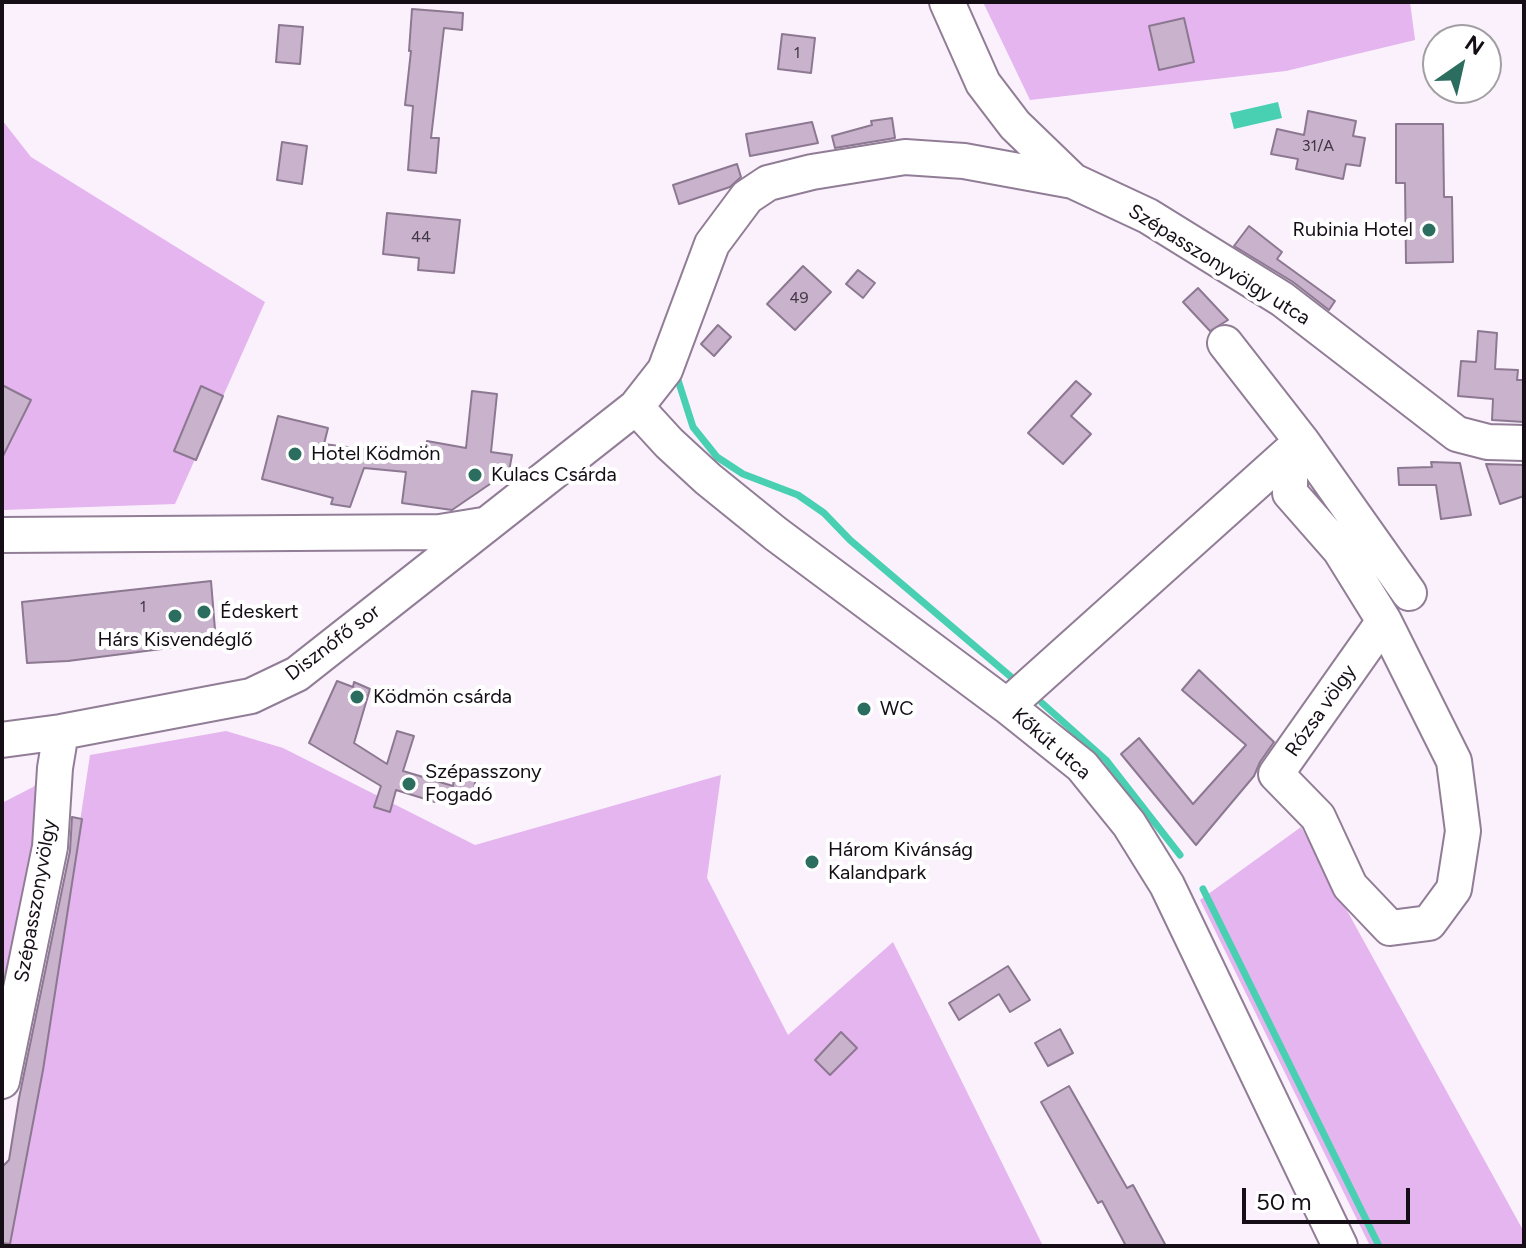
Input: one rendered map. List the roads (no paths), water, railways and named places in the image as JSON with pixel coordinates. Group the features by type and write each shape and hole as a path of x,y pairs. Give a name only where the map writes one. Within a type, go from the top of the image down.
{"street":[{"path":"947,2 983,83 1015,125 1073,181"},
{"name":"Szépasszonyvölgy utca","path":"636,407 665,370 712,244 747,197 768,183 812,172 905,157 964,161 1073,181 1148,216 1282,299 1457,434 1488,442 1524,443"},
{"path":"1225,343 1296,448 1409,593"},
{"path":"2,535 440,532 487,524 636,407"},
{"name":"Kőkút utca","path":"636,407 708,479 776,534 1007,706 1082,766 1129,824 1167,885 1340,1246"},
{"path":"1007,706 1296,448"},
{"name":"Rózsa völgy","path":"1296,448 1290,493 1340,550 1384,621 1454,761 1463,831 1454,889 1429,923 1390,928 1350,886 1318,817 1276,774 1384,621"},
{"name":"Disznófő sor","path":"61,732 251,696 297,674 487,524"},
{"path":"2,740 61,732"},
{"name":"Szépasszonyvölgy","path":"2,1081 50,847 55,768 61,732"}],"waterway":[{"path":"678,380 693,427 717,457 743,474 798,495 824,513 850,540 1017,682"},
{"path":"1042,703 1106,760 1180,855"},
{"path":"1203,889 1379,1246"}],"place":[{"name":"Rubinia Hotel","path":"1429,230"},
{"name":"Hotel Ködmön","path":"295,454"},
{"name":"Kulacs Csárda","path":"475,475"},
{"name":"Édeskert","path":"204,612"},
{"name":"Hárs Kisvendéglő","path":"175,616"},
{"name":"Ködmön csárda","path":"357,697"},
{"name":"WC","path":"864,709"},
{"name":"Szépasszony Fogadó","path":"409,784"},
{"name":"Három Kivánság Kalandpark","path":"812,862"}]}
